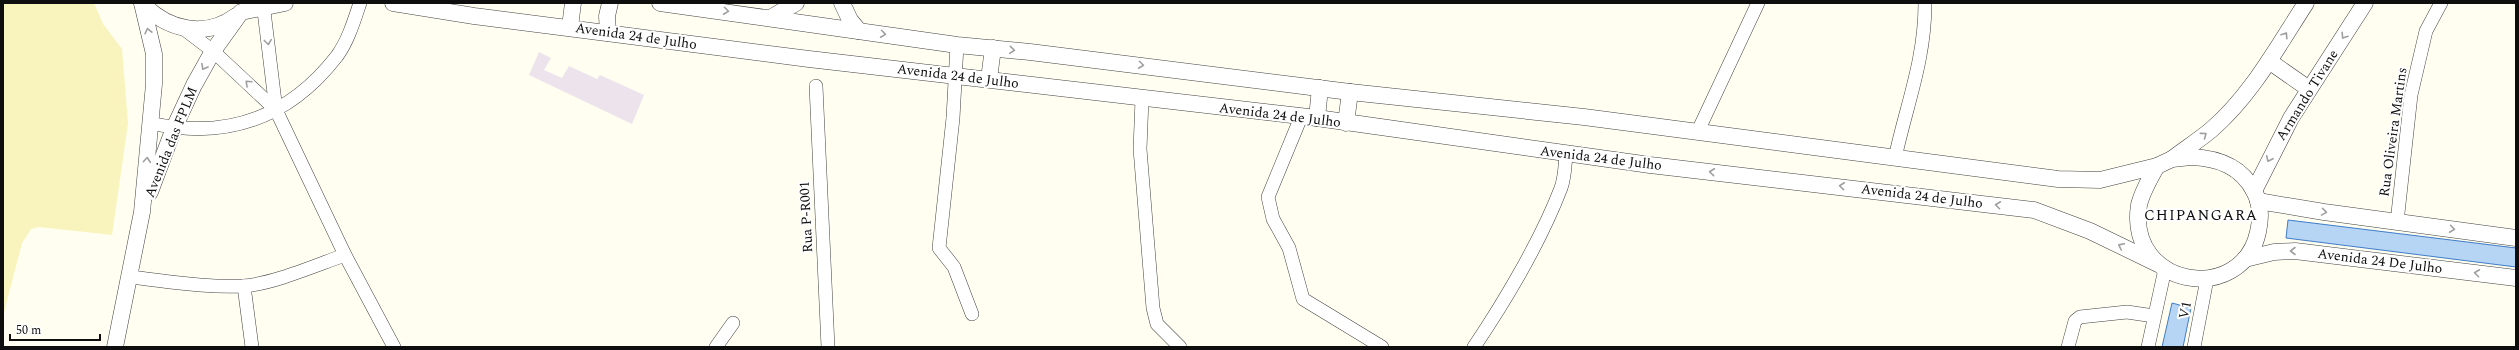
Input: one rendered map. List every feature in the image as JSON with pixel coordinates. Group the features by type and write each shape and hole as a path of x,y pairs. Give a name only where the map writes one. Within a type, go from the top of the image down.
{"street":[{"path":"142,3 153,14 167,24 184,29 199,30 214,27 229,21 254,6 285,3"},
{"name":"Avenida das FPLM","path":"115,347 142,212 154,84 154,54 142,3"},
{"path":"150,124 174,128 223,128 242,124 276,110 304,92 338,56 351,30 360,3"},
{"name":"Avenida 24 de Julho","path":"393,3 474,16 570,27 825,61 956,75 1142,99 1317,118 1566,154 2034,210 2090,231 2160,266"},
{"path":"570,27 573,3"},
{"path":"608,33 607,24 610,3"},
{"path":"660,3 772,17 957,45 993,48 1350,92 1698,131 2058,179 2100,180 2156,166 2172,159 2212,129 2238,101 2269,61 2306,3"},
{"path":"772,17 796,3"},
{"path":"842,3 850,20 859,31"},
{"path":"1698,131 1758,3"},
{"path":"1895,158 1904,113 1915,86 1920,63 1925,3"},
{"name":"Armando Tivane","path":"2256,196 2273,150 2309,89 2365,3"},
{"name":"Rua Oliveira Martins","path":"2397,222 2411,95 2426,31 2441,3"},
{"path":"254,6 276,110 345,255 394,347"},
{"name":"Avenida das FPLM","path":"142,212 174,128 194,85 213,50 254,6"},
{"path":"184,29 213,50 276,110"},
{"path":"957,45 953,118 939,248 954,268 972,314"},
{"path":"989,79 993,48"},
{"path":"2269,61 2309,89"},
{"name":"Rua P-R001","path":"816,86 828,347"},
{"path":"1317,118 1320,88"},
{"path":"1346,123 1350,92"},
{"path":"1142,99 1140,149 1153,308 1157,324 1180,347"},
{"path":"1301,117 1268,197 1269,208 1289,248 1303,299 1382,347"},
{"path":"1474,347 1497,313 1548,215 1561,187 1566,154"},
{"path":"2156,166 2140,203 2138,220 2140,236 2160,266 2185,278 2207,279 2228,273 2245,259 2256,240 2260,220 2256,196 2243,175 2228,164 2210,158 2172,159"},
{"path":"2256,196 2397,222 2516,238"},
{"name":"Avenida 24 De Julho","path":"2245,259 2274,252 2295,251 2516,278"},
{"path":"130,277 198,284 244,286 285,276 345,255"},
{"path":"2148,347 2154,316 2160,266"},
{"name":"V1","path":"2194,347 2207,279"},
{"path":"244,286 252,347"},
{"path":"2068,347 2075,321 2080,316 2127,312 2154,316"},
{"path":"716,347 733,323"}],"shaded area":[{"path":"539,52 551,58 544,70 562,78 569,66 597,79 600,75 644,95 632,124 529,75"}],"sand":[{"path":"3,3 94,3 103,24 122,49 128,123 112,235 39,227 31,229 22,243 3,316"}],"water":[{"path":"2288,220 2516,248 2516,267 2286,238"},
{"path":"2172,303 2191,308 2183,347 2162,347"}],"district":[{"name":"CHIPANGARA","path":"2201,215"}]}
